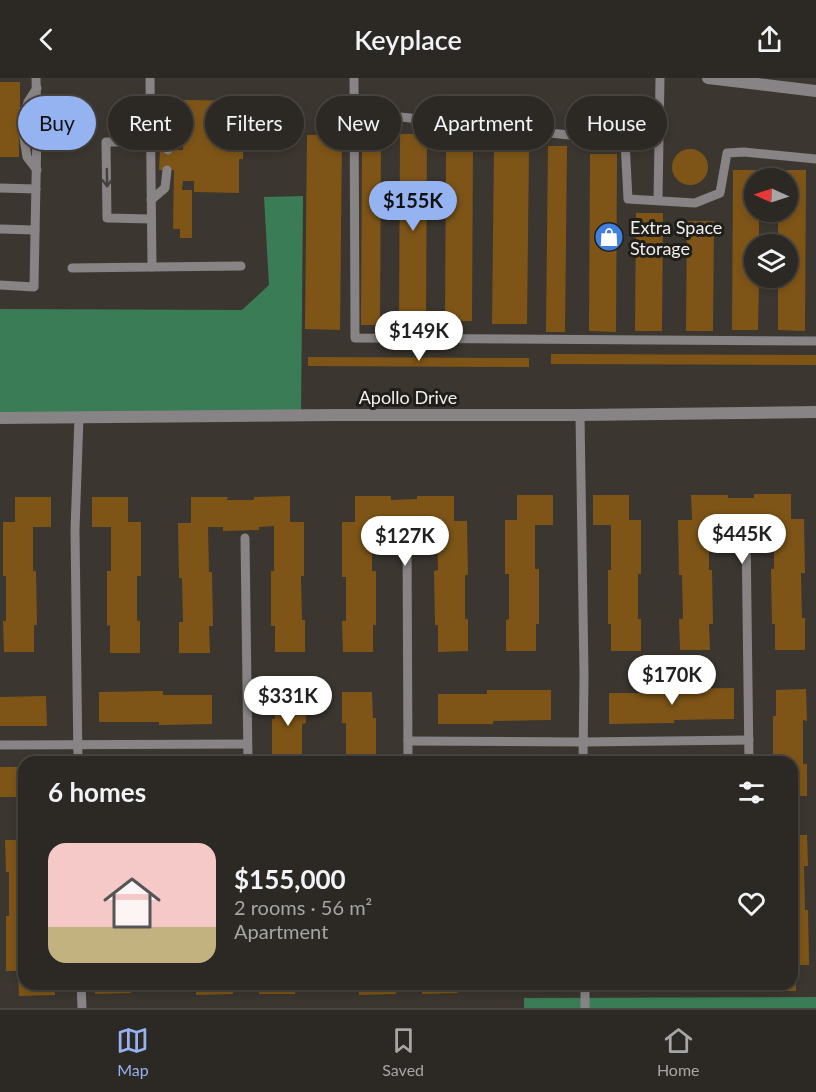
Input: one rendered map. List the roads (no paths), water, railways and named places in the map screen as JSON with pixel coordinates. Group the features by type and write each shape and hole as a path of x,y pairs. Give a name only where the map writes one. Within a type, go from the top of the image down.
{"street":[{"path":"708,78 782,82 816,91"},
{"name":"Apollo Drive","path":"0,418 580,415 816,411"}],"lane":[{"path":"0,285 33,287 37,170 36,78"},
{"path":"150,78 150,96"},
{"path":"354,78 354,96"},
{"path":"658,200 660,78"},
{"path":"32,96 37,88"},
{"path":"401,117 625,141 628,199 694,203 720,193 727,153 744,152 816,159"},
{"path":"108,142 106,142 107,218 151,219"},
{"path":"26,150 27,157 37,170"},
{"path":"150,150 152,267"},
{"path":"354,150 355,338 816,341"},
{"path":"151,200 165,188 167,170"},
{"path":"0,188 36,189"},
{"path":"0,230 35,230"},
{"path":"72,268 241,266"},
{"path":"580,415 583,756"},
{"path":"78,756 75,530 79,417"},
{"path":"746,532 749,756"},
{"path":"407,535 408,756"},
{"path":"245,538 248,756"},
{"path":"408,741 749,740"},
{"path":"0,745 247,744"},
{"path":"81,990 81,1008"},
{"path":"585,990 585,1008"}],"place":[{"name":"Extra Space Storage","path":"609,237"}]}
